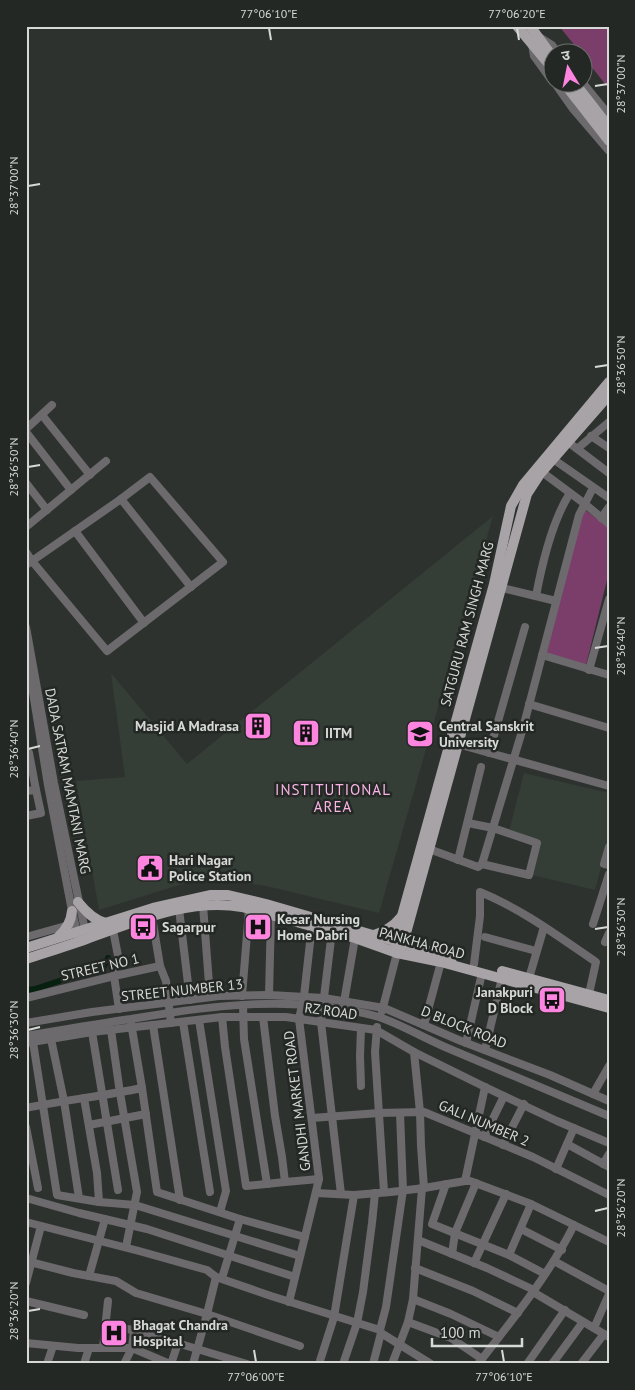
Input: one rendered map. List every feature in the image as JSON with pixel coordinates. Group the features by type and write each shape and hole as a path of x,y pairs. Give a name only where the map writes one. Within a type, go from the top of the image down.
{"main road":[{"path":"517,26 542,47"},
{"path":"530,26 535,40"},
{"path":"571,92 609,141"},
{"path":"582,92 609,127"},
{"name":"SATGURU RAM SINGH MARG","path":"398,946 407,927 429,849 494,584 511,506 523,484 609,382"},
{"name":"SATGURU RAM SINGH MARG","path":"398,946 402,917 502,588 527,494 542,472 554,459 572,445 609,395"},
{"name":"PANKHA ROAD","path":"110,926 141,912 186,900 211,895 228,895 245,898 374,935 441,962 609,1008"},
{"path":"78,902 91,916 110,926"},
{"name":"PANKHA ROAD","path":"26,948 56,938 180,909 203,905 227,904 312,925 355,938 398,946 415,947 609,1000"},
{"path":"72,911 72,919 79,933"},
{"path":"374,935 386,931 402,917"},
{"path":"407,927 409,940 415,947"},
{"name":"PANKHA ROAD","path":"26,959 79,933"}],"street":[{"path":"535,40 534,56 542,67"},
{"path":"560,92 609,151"},
{"path":"590,92 609,115"},
{"path":"52,405 26,431 72,490"},
{"path":"42,415 90,475"},
{"path":"572,445 578,448 591,436 607,426"},
{"path":"591,436 609,448"},
{"path":"572,445 609,473"},
{"path":"554,459 609,498"},
{"path":"26,527 106,461"},
{"path":"542,472 609,524"},
{"path":"26,552 29,563 107,651 223,562 150,477 29,563"},
{"path":"26,483 47,510"},
{"path":"482,864 529,704 579,515 593,488"},
{"path":"536,596 542,567 561,507 570,493"},
{"path":"121,499 191,587"},
{"path":"601,518 609,507"},
{"path":"75,531 144,623"},
{"path":"502,588 556,601"},
{"path":"589,670 609,599"},
{"path":"489,753 525,627"},
{"name":"DADA SATRAM MAMTANI MARG","path":"26,628 78,902 79,933"},
{"name":"DADA SATRAM MAMTANI MARG","path":"26,654 72,911"},
{"path":"542,655 609,675"},
{"path":"529,704 609,728"},
{"path":"454,743 513,760 608,783"},
{"path":"26,816 41,813 36,790 30,775 28,754 42,750"},
{"path":"458,860 481,766"},
{"path":"26,792 36,790"},
{"path":"429,849 478,867 482,864 528,875 537,843 493,828 468,823"},
{"path":"609,847 604,864 609,865"},
{"path":"593,924 605,901 608,878"},
{"path":"474,964 480,916 480,892 498,899 596,962 588,994"},
{"path":"203,905 210,997"},
{"path":"180,909 190,1000"},
{"path":"242,996 249,909"},
{"path":"269,995 272,915"},
{"name":"STREET NO 1","path":"26,998 160,966 152,917"},
{"name":"GANDHI MARKET ROAD","path":"289,1302 319,1179 299,1019 312,925"},
{"path":"110,926 119,961 114,976 119,1009"},
{"path":"529,978 544,927"},
{"path":"332,931 321,1022 342,1194"},
{"path":"605,942 609,932"},
{"path":"26,937 79,933"},
{"path":"485,937 536,951"},
{"path":"344,1002 355,938"},
{"path":"384,1192 376,1030 384,1008 398,946"},
{"path":"424,1025 441,962"},
{"path":"160,966 166,981 171,1023"},
{"path":"466,1043 482,973"},
{"path":"485,1050 502,978"},
{"name":"STREET NUMBER 13","path":"26,1023 92,1012 210,997 269,995 303,1001"},
{"name":"D BLOCK ROAD","path":"303,1001 324,998 384,1008 609,1101"},
{"path":"26,1036 170,1012 303,1001 380,1018 609,1116"},
{"path":"242,1005 244,1039 266,1184"},
{"path":"129,1008 157,1192 240,1219 305,1237"},
{"path":"222,1017 246,1186 319,1179"},
{"name":"RZ ROAD","path":"30,1043 92,1032 222,1017 286,1017 376,1030 414,1052 485,1087 609,1143"},
{"path":"263,1017 285,1182"},
{"path":"199,1020 226,1191 220,1212"},
{"path":"183,1022 210,1192"},
{"path":"153,1025 180,1200"},
{"path":"361,1028 361,1086"},
{"path":"111,1030 137,1192 126,1247"},
{"path":"92,1032 118,1190"},
{"path":"51,1039 64,1101 79,1198"},
{"path":"30,1043 43,1104 57,1194 99,1202 135,1205 300,1256"},
{"path":"392,1364 408,1322 413,1299 423,1188 420,1112 414,1052"},
{"path":"593,1094 609,1066"},
{"path":"465,1180 485,1087"},
{"path":"26,1108 142,1088"},
{"path":"484,1137 504,1096"},
{"path":"84,1098 97,1173 99,1202"},
{"path":"503,1145 524,1104"},
{"name":"GALI NUMBER 2","path":"312,1118 379,1113 420,1112 430,1114 533,1158 609,1195"},
{"path":"373,1364 386,1307 403,1190 400,1113"},
{"path":"89,1125 146,1114"},
{"path":"26,1127 38,1188"},
{"path":"556,1169 574,1128"},
{"path":"567,1144 606,1166 609,1154"},
{"path":"316,1193 354,1195 423,1188 465,1180 476,1182 531,1204 609,1242"},
{"path":"452,1254 454,1233 476,1182"},
{"path":"446,1184 432,1224 509,1255 545,1274"},
{"path":"342,1364 357,1323 368,1257 375,1193"},
{"path":"474,1263 506,1194"},
{"path":"319,1364 334,1316 354,1195"},
{"path":"26,1198 146,1229 295,1277"},
{"path":"509,1255 531,1204"},
{"path":"89,1276 105,1219"},
{"path":"193,1364 207,1314 219,1277 229,1256 240,1219"},
{"path":"26,1222 207,1270 219,1277 380,1332 428,1363"},
{"path":"408,1322 451,1338 482,1361 562,1250 574,1225"},
{"path":"26,1283 29,1262 41,1226"},
{"path":"521,1229 562,1250"},
{"path":"418,1240 534,1291 606,1335 581,1364"},
{"path":"554,1261 609,1292 594,1328"},
{"path":"29,1262 116,1281 136,1293 207,1314 300,1346"},
{"path":"415,1268 473,1291 518,1313"},
{"path":"413,1299 451,1314 499,1337"},
{"path":"26,1301 84,1316"},
{"path":"103,1348 108,1301"},
{"path":"528,1364 564,1310"},
{"path":"552,1364 583,1322"},
{"path":"104,1326 134,1330 247,1364"},
{"path":"124,1364 132,1348 134,1330"},
{"path":"26,1343 78,1348 132,1348 170,1364 178,1343"},
{"path":"47,1364 53,1346"},
{"path":"84,1364 89,1348"}],"shaded area":[{"path":"559,26 609,26 609,89 592,67 592,42 572,42"},
{"path":"585,510 609,528 609,579 607,580 586,665 546,654 581,516"},
{"name":"INSTITUTIONAL AREA","path":"493,516 379,913 266,886 229,880 192,881 99,910 76,781 125,777 111,673 187,764"},
{"path":"524,773 609,793 609,837 595,890 532,875 541,840 509,831"}],"waterway":[{"path":"26,990 35,989 104,966 108,958"}],"place":[{"name":"Masjid A Madrasa","path":"258,726"},
{"name":"IITM","path":"306,733"},
{"name":"Central Sanskrit University","path":"420,734"},
{"name":"Hari Nagar Police Station","path":"150,868"},
{"name":"Sagarpur","path":"143,927"},
{"name":"Kesar Nursing Home Dabri","path":"258,927"},
{"name":"Janakpuri D Block","path":"552,1000"},
{"name":"Bhagat Chandra Hospital","path":"114,1333"}],"district":[{"name":"INSTITUTIONAL AREA","path":"333,798"}]}
